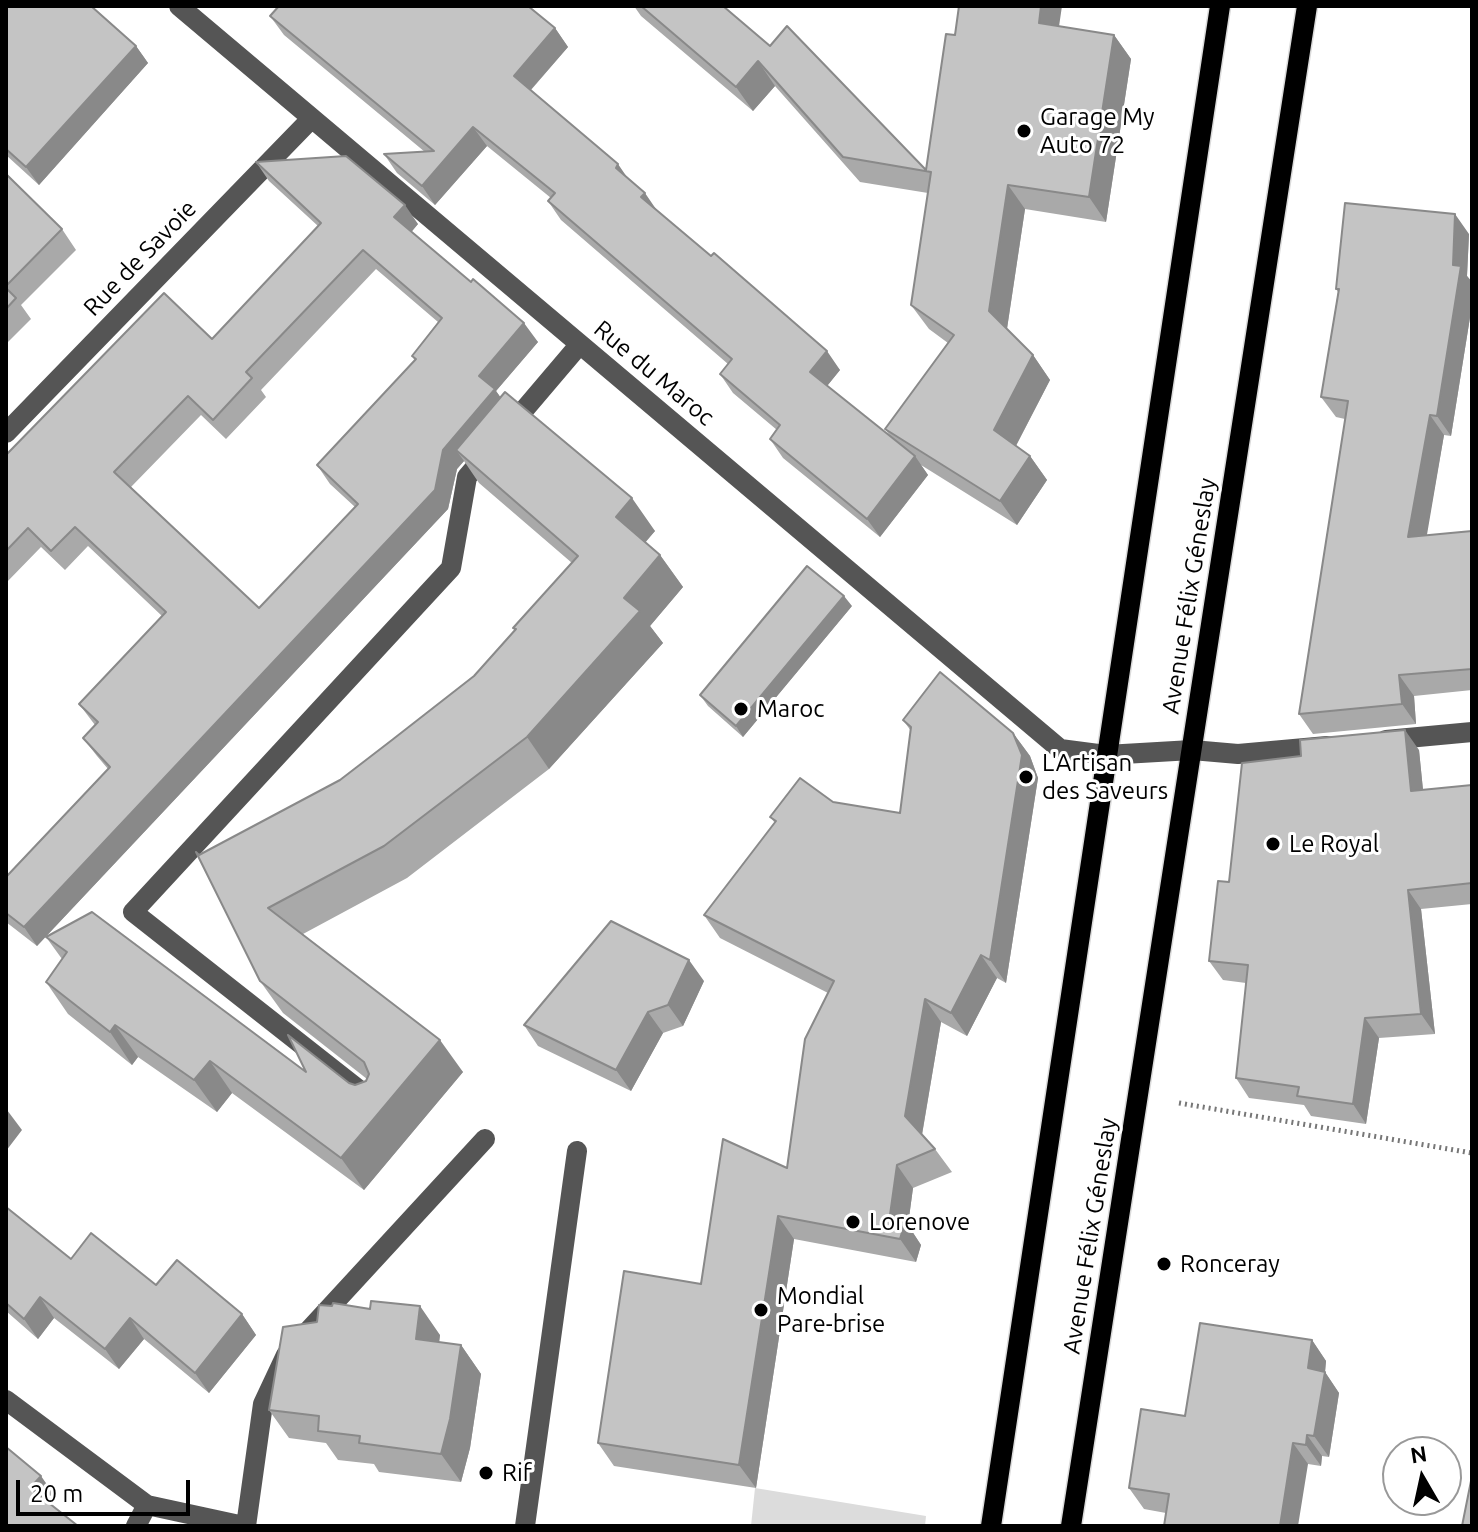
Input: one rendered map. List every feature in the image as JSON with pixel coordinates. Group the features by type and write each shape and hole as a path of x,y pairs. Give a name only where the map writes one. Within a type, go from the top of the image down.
{"main road":[{"path":"991,1526 1220,6"},
{"name":"Avenue Félix Géneslay","path":"1071,1526 1307,6"}],"street":[{"name":"Rue du Maroc","path":"179,6 1060,749 1106,755 1192,750 1238,754 1472,732"},
{"name":"Rue de Savoie","path":"6,433 311,119"},
{"path":"379,1105 133,912 451,568 467,477 580,344"},
{"path":"6,1400 147,1505 245,1526 263,1404 286,1355 485,1139"},
{"path":"525,1526 577,1151"},
{"path":"136,1526 147,1505"}],"path":[{"path":"1138,1096 1472,1153"}],"shaded area":[{"path":"755,1488 926,1516 925,1526 751,1526"}],"building":[{"path":"6,6 91,6 136,46 26,167 6,149"},
{"path":"279,6 528,6 555,28 514,76 618,164 616,168 645,193 641,197 711,256 714,253 827,351 810,372 915,456 867,519 770,439 780,425 720,374 732,359 548,201 555,193 473,127 422,186 384,154 434,151 270,16"},
{"path":"641,6 723,6 770,46 787,26 926,170 946,34 955,35 959,6 1041,6 1039,23 1114,35 1089,197 1008,185 989,311 1033,355 994,430 1030,456 1000,501 885,429 954,335 911,305 931,172 843,157 758,61 736,87"},
{"path":"346,156 405,205 394,217 524,323 479,376 495,389 443,450 435,490 24,927 6,913 6,877 110,767 83,738 98,722 79,704 166,612 75,527 51,551 28,528 6,551 6,455 164,293 212,339 321,223 256,162","holes":["363,250 442,318 412,356 416,359 317,465 358,504 259,608 114,472 188,396 213,420 252,378 246,372"]},
{"path":"6,174 62,229 6,286"},
{"path":"1345,203 1455,214 1453,265 1461,266 1437,416 1430,415 1408,537 1472,531 1472,669 1399,675 1402,704 1299,714 1348,401 1321,397 1339,289 1336,289"},
{"path":"6,288 16,298 6,309"},
{"path":"505,392 632,498 616,517 660,555 624,598 640,611 527,737 384,846 268,908 440,1040 341,1158 210,1061 194,1080 115,1025 110,1032 46,982 67,952 46,937 92,912 306,1072 288,1035 349,1083 355,1085 366,1081 369,1074 364,1062 260,981 196,852 199,855 340,780 392,740 474,676 578,556 456,450"},
{"path":"807,566 844,596 736,726 700,695"},
{"path":"940,672 1013,733 1022,755 990,960 981,955 951,1013 925,999 905,1116 935,1149 897,1165 890,1215 905,1222 900,1239 778,1216 739,1465 598,1443 624,1271 701,1284 723,1139 787,1168 805,1039 834,981 704,915 776,821 770,817 800,778 833,802 900,813 911,727 903,720"},
{"path":"1405,730 1411,791 1472,785 1472,883 1408,890 1421,1014 1365,1018 1353,1104 1297,1096 1299,1087 1236,1078 1248,965 1209,961 1218,881 1229,882 1242,763 1301,756 1300,740"},
{"path":"611,921 689,960 668,1005 648,1012 616,1070 524,1025"},
{"path":"6,1207 71,1259 91,1233 156,1285 177,1260 242,1314 195,1373 130,1318 105,1349 40,1297 24,1319 6,1303"},
{"path":"371,1301 420,1306 416,1339 461,1345 450,1419 441,1454 359,1443 360,1436 318,1431 319,1416 269,1410 283,1327 317,1322 319,1305 332,1306 333,1303 370,1309"},
{"path":"1200,1323 1312,1340 1308,1368 1325,1372 1314,1436 1307,1435 1306,1445 1293,1443 1280,1526 1164,1526 1169,1494 1129,1488 1141,1409 1185,1416"},
{"path":"6,1447 41,1476 30,1488 78,1526 6,1526"},
{"path":"1472,1476 1472,1526 1462,1526"}],"place":[{"name":"Garage My Auto 72","path":"1024,131"},
{"name":"Maroc","path":"741,709"},
{"name":"L'Artisan des Saveurs","path":"1026,777"},
{"name":"Le Royal","path":"1273,844"},
{"name":"Lorenove","path":"853,1222"},
{"name":"Ronceray","path":"1164,1264"},
{"name":"Mondial Pare-brise","path":"761,1310"},
{"name":"Rif","path":"486,1473"}]}
